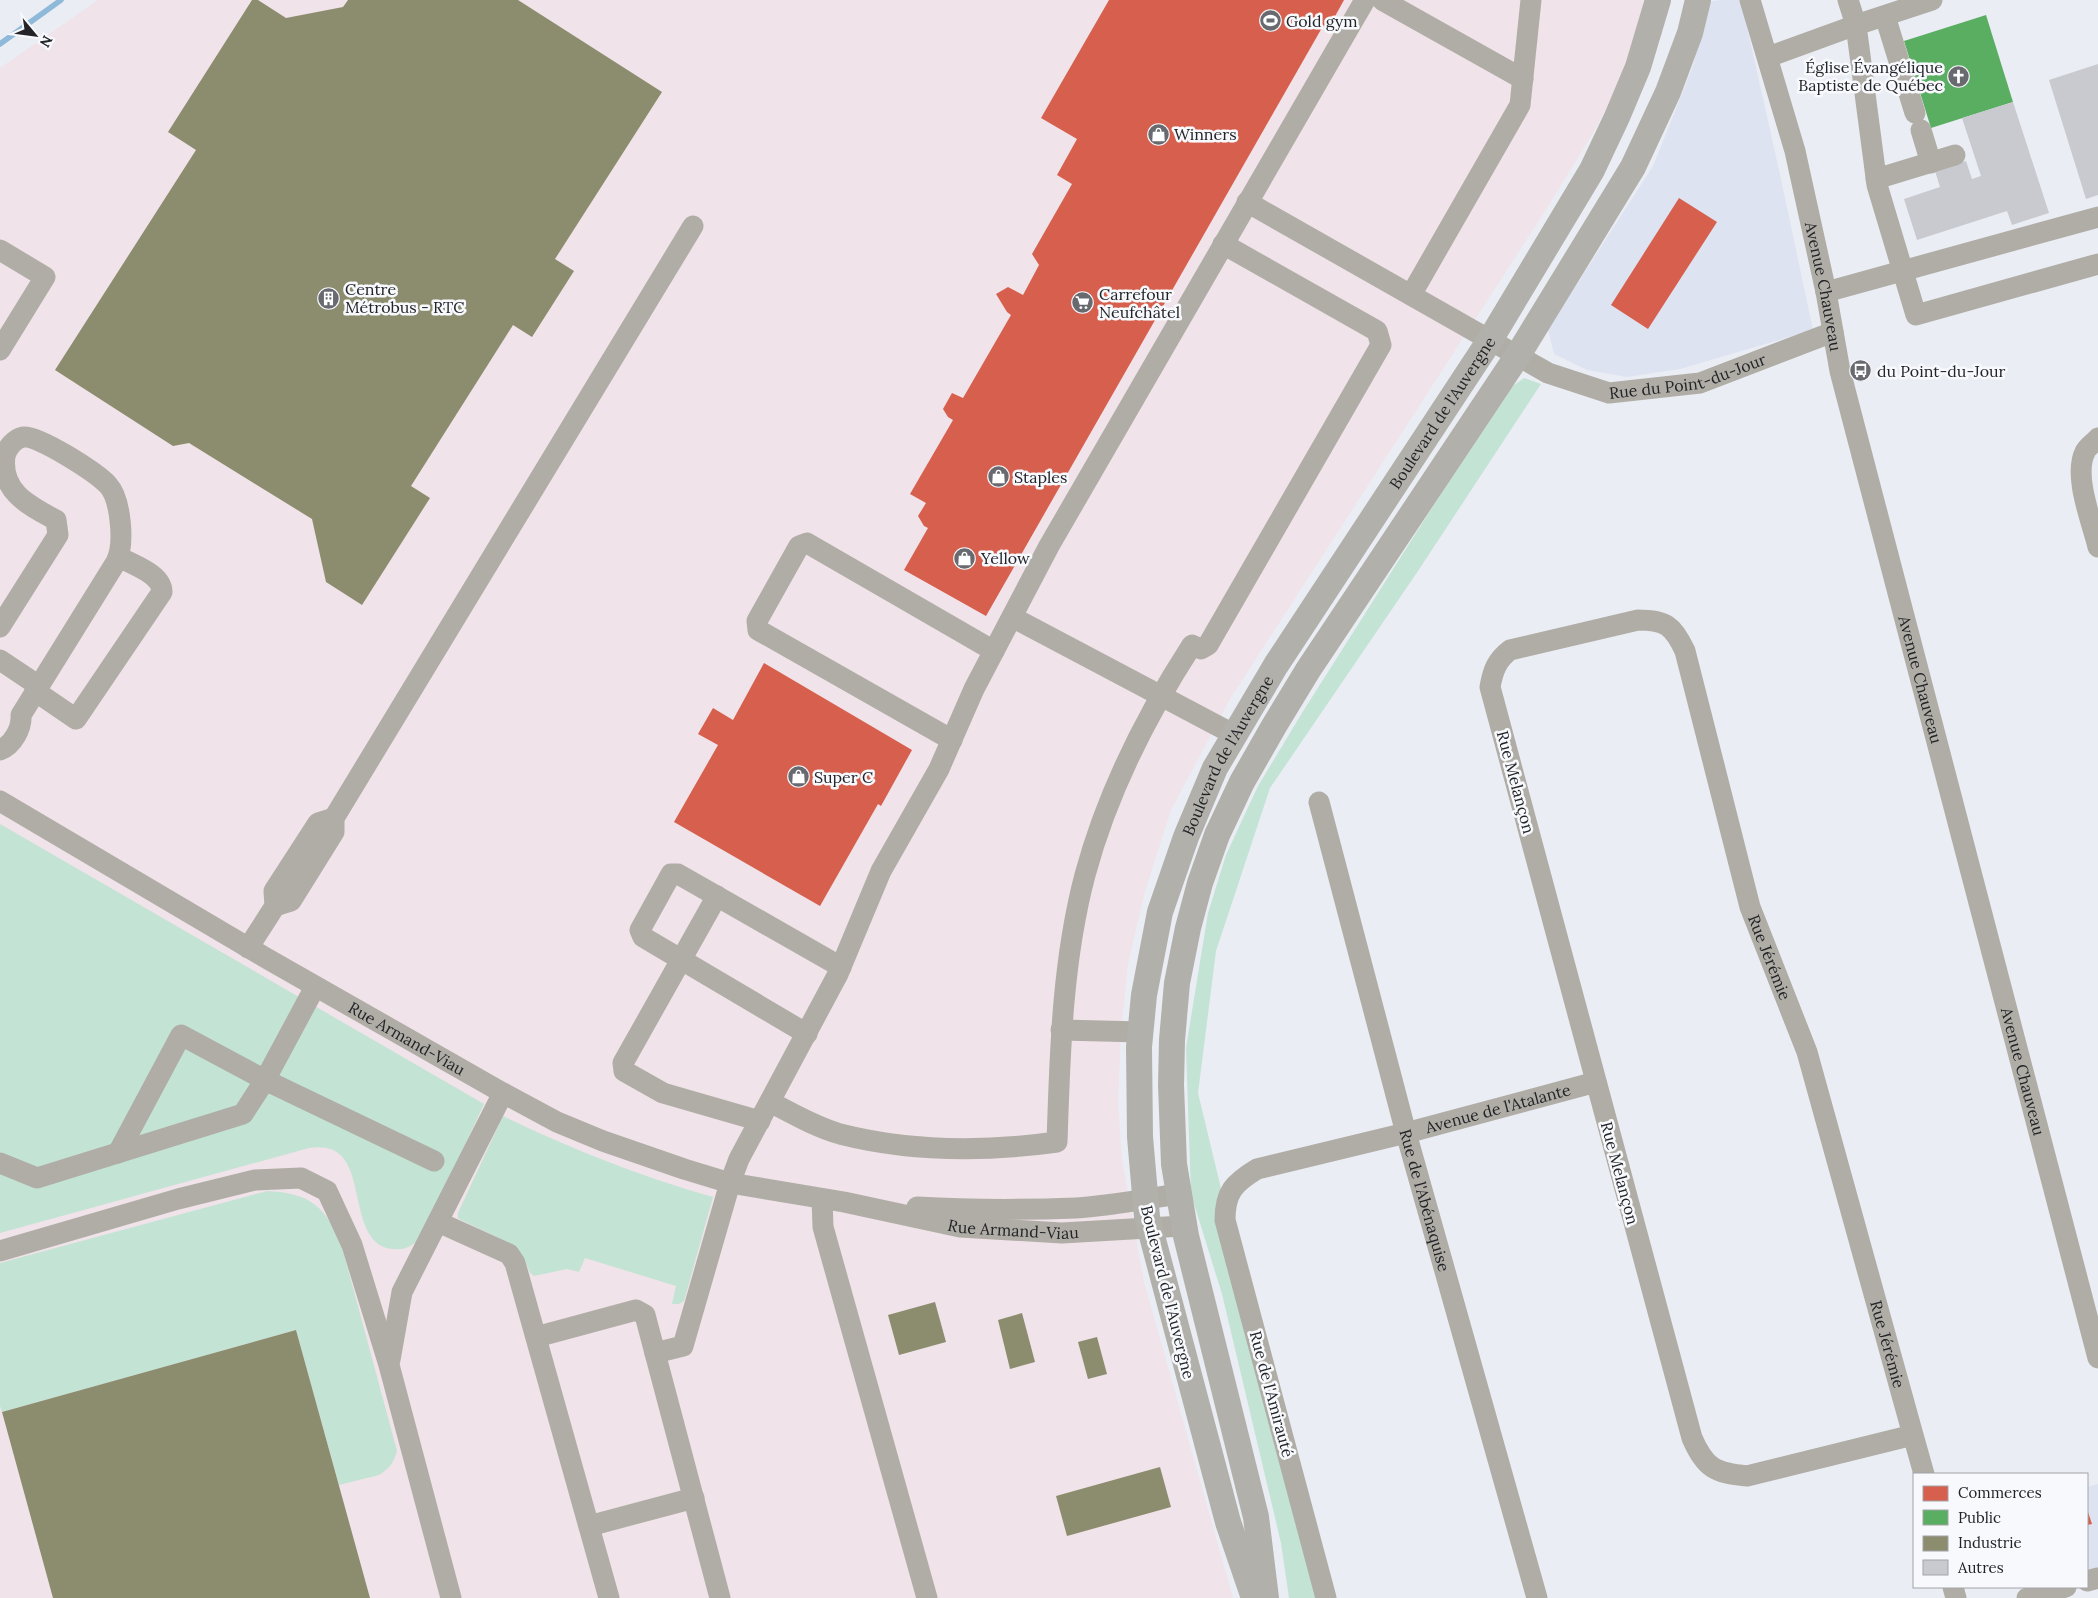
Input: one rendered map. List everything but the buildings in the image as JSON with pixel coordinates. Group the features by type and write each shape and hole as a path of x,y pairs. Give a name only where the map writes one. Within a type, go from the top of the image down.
{"main road":[{"name":"Boulevard de l'Auvergne","path":"1254,1598 1228,1522 1149,1228 1145,1199 1140,1128 1141,1032 1144,995 1160,912 1186,837 1215,768 1276,665 1490,340 1592,170 1638,66 1658,0"},
{"name":"Boulevard de l'Auvergne","path":"1266,1598 1256,1517 1183,1226 1174,1164 1171,1085 1172,1040 1177,983 1198,892 1217,835 1242,782 1308,670 1518,355 1633,167 1668,92 1690,33 1698,0"}],"street":[{"path":"655,1353 683,1346 730,1183 739,1159 841,967 881,871 939,769 974,689 1049,546 1365,0"},
{"path":"1382,0 1523,79"},
{"path":"1411,295 1520,105 1531,0"},
{"name":"Avenue Chauveau","path":"1750,0 1795,151 1826,292 1840,371 2098,1358"},
{"path":"1848,0 1856,25 1876,179 1916,315 2098,264"},
{"path":"1768,57 1932,0"},
{"path":"1885,16 1931,163"},
{"path":"1876,179 1955,155"},
{"name":"Rue du Point-du-Jour","path":"1247,202 1548,373 1609,393 1700,383 1833,332"},
{"path":"1826,292 2098,217"},
{"path":"248,948 275,906 291,901 334,832 334,818 693,226"},
{"path":"717,896 623,1063 624,1071 663,1093 806,1120 838,1133 895,1144 948,1149 1010,1148 1057,1142 1061,1030 1072,937 1085,875 1105,811 1160,695 1192,645 1201,649 1208,645 1381,345 1377,331 1223,244"},
{"path":"0,250 45,277 0,350"},
{"path":"0,627 58,535 59,530 56,520 16,496 7,487 2,466 6,453 5,441 22,437 33,438 58,451 109,486 120,520 122,538 119,557 21,714 22,724 8,747 0,750"},
{"path":"2092,445 2080,468 2083,488 2098,547"},
{"path":"952,740 758,630 757,620 799,546 807,543 994,651"},
{"path":"0,660 76,719 162,592 162,585 156,578 119,557"},
{"path":"1012,617 1235,735"},
{"name":"Rue Jérémie","path":"1492,672 1500,658 1510,650 1638,620 1654,620 1668,625 1678,636 1685,650 1750,907 1807,1052 1924,1473"},
{"name":"Rue Melançon","path":"1492,672 1490,687 1692,1438 1700,1456 1711,1467 1727,1474 1747,1476 1913,1435"},
{"path":"0,734 10,717 21,714"},
{"name":"Rue Armand-Viau","path":"0,801 248,948 502,1093 581,1132 684,1169 730,1183 822,1199 962,1209 1077,1208 1178,1194"},
{"name":"Rue de l'Abénaquise","path":"1319,802 1406,1133 1537,1598"},
{"path":"807,1034 643,937 640,930 671,874 678,874 841,967"},
{"path":"0,1162 37,1178 243,1114 265,1080 316,987"},
{"path":"1061,1030 1141,1032"},
{"path":"118,1153 181,1035 265,1080 434,1160"},
{"name":"Avenue de l'Atalante","path":"1230,1190 1242,1178 1257,1169 1406,1133 1596,1082"},
{"path":"389,1365 402,1292 502,1093"},
{"path":"0,1251 178,1199 255,1180 301,1178 327,1191 352,1245 389,1365 451,1598"},
{"name":"Rue de l'Amirauté","path":"1230,1190 1225,1205 1225,1220 1326,1598"},
{"path":"822,1199 823,1227 927,1598"},
{"name":"Rue Armand-Viau","path":"844,1202 960,1227 1062,1233 1183,1226"},
{"path":"438,1222 508,1254 515,1262 609,1598"},
{"path":"536,1337 636,1310 645,1315 720,1598"},
{"path":"589,1526 694,1498"},
{"path":"2027,1598 2062,1588"}],"shaded area":[{"path":"98,0 1645,0 1634,42 1610,101 1596,128 1547,208 1230,699 1171,810 1145,891 1128,964 1121,1031 1118,1103 1122,1159 1144,1282 1233,1598 0,1598 0,68"},
{"path":"1741,0 1813,330 1680,369 1627,377 1587,370 1554,354 1548,329 1653,166 1693,66 1709,2"},
{"path":"2098,1484 2098,1578 2088,1581 2088,1487"}],"green space":[{"path":"1524,378 1541,384 1418,571 1270,788 1216,951 1198,1093 1326,1598 1289,1598 1281,1543 1222,1294 1191,1194 1186,1048 1208,913 1226,855 1258,786 1302,713 1506,391"},
{"path":"0,824 484,1104 425,1231 419,1239 403,1249 393,1249 380,1245 365,1226 350,1170 344,1159 333,1150 319,1147 309,1148 0,1233"},
{"path":"503,1116 554,1140 606,1161 713,1197 684,1301 679,1304 672,1304 676,1286 585,1258 579,1272 567,1269 534,1276 530,1273 525,1260 509,1243 458,1218 458,1213"},
{"path":"267,1191 295,1195 315,1205 330,1222 342,1247 397,1451 393,1462 386,1470 379,1475 339,1485 296,1330 2,1412 0,1406 0,1263"}],"waterway":[{"path":"0,44 61,0"}],"place":[{"name":"Gold gym","path":"1270,21"},
{"name":"Église Évangélique Baptiste de Québec","path":"1959,76"},
{"name":"Winners","path":"1158,134"},
{"name":"Centre Métrobus - RTC","path":"329,298"},
{"name":"Carrefour Neufchâtel","path":"1083,303"},
{"name":"du Point-du-Jour","path":"1861,371"},
{"name":"Staples","path":"998,477"},
{"name":"Yellow","path":"965,558"},
{"name":"Super C","path":"798,777"}]}
